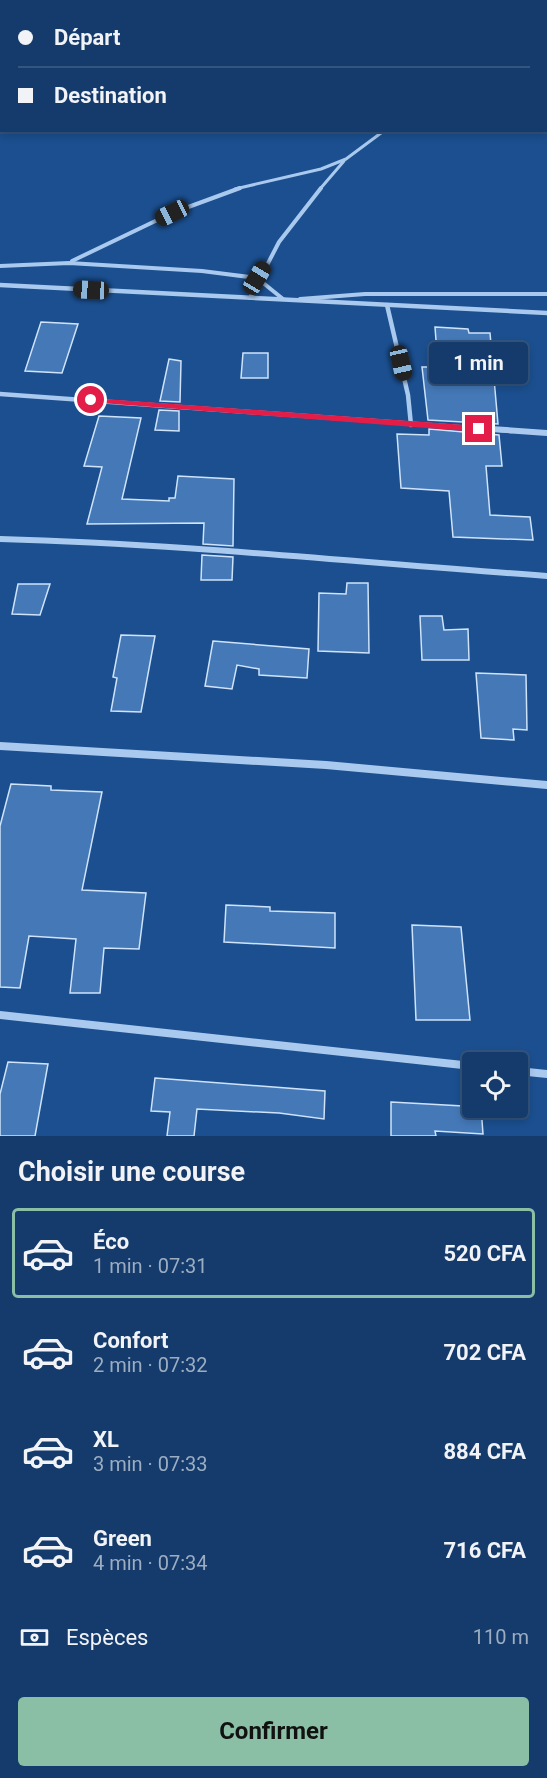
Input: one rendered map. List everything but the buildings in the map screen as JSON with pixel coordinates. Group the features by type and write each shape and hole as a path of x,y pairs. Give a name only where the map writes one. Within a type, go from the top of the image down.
{"street":[{"path":"0,285 547,313"},
{"path":"387,305 408,395 411,425"},
{"path":"0,394 547,433"},
{"path":"0,539 177,546 277,557 547,576"},
{"path":"0,746 338,766 547,786"},
{"path":"0,1015 462,1065"},
{"path":"528,1072 547,1074"}],"lane":[{"path":"250,298 257,278 300,212 346,159 382,132"},
{"path":"69,263 172,213 227,192 321,169 346,159"},
{"path":"0,266 69,263 142,266 257,278 283,300 365,294 547,294"}],"route":[{"path":"91,400 479,429"}]}
